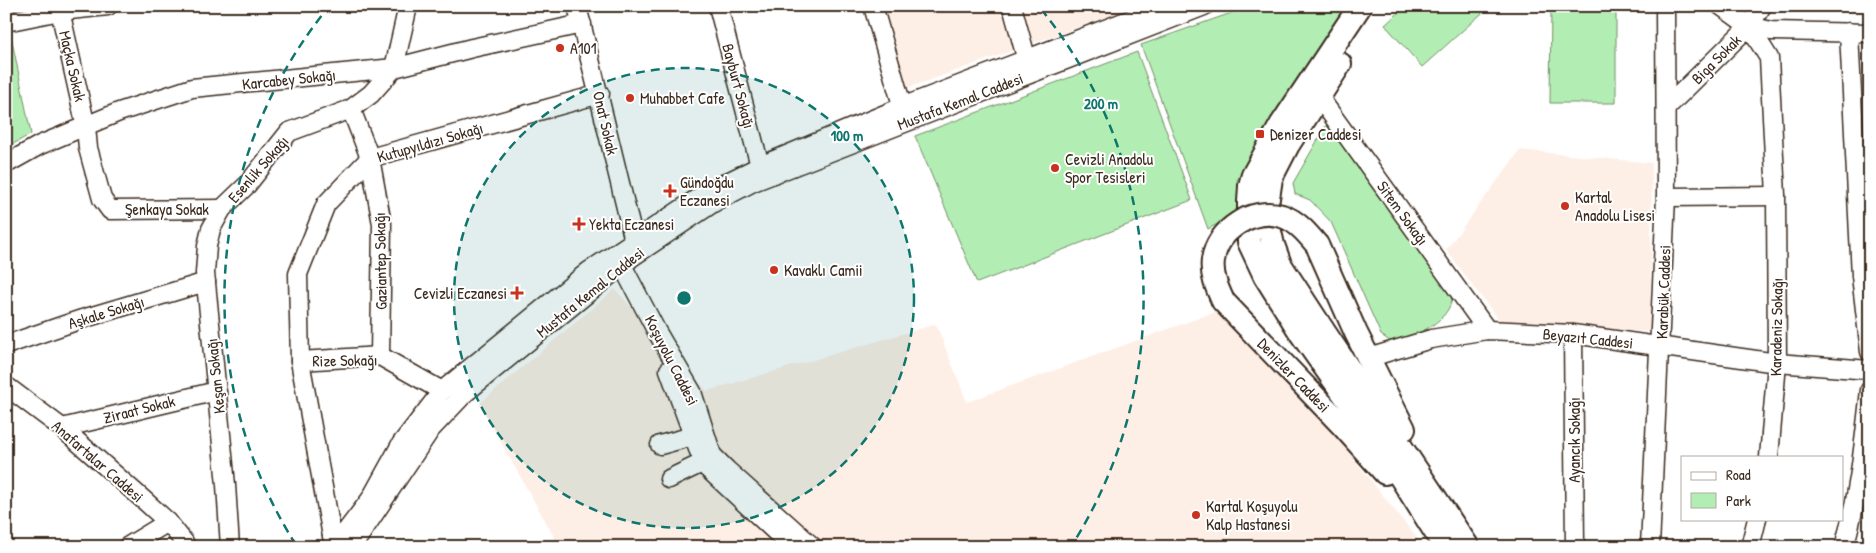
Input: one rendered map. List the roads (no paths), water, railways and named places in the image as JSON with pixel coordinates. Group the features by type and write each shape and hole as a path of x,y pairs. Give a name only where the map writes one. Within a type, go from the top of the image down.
{"main road":[{"name":"Denizler Caddesi","path":"1360,6 1281,125 1253,175 1248,202 1249,242 1265,276 1302,334 1384,451 1441,522"},
{"name":"Denizler Caddesi","path":"1377,6 1288,145 1271,178 1267,205 1268,223 1280,264 1441,522"},
{"name":"Denizler Caddesi","path":"1445,547 1441,522 1317,245 1298,225 1281,216 1268,214 1253,216 1244,220 1222,237 1215,254 1213,274 1223,301 1343,426 1441,522 1468,547"}],"street":[{"path":"6,22 60,9 108,6"},
{"path":"394,68 408,6"},
{"name":"Onat Sokak","path":"577,6 600,94 634,241"},
{"name":"Bayburt Sokağı","path":"718,6 760,166"},
{"path":"873,6 904,114"},
{"path":"1012,6 1028,66"},
{"name":"Mustafa Kemal Caddesi","path":"1028,66 1165,6"},
{"name":"Mustafa Kemal Caddesi","path":"352,547 413,454 446,412 465,393 613,264 634,241 707,192 760,166 904,114 1028,66 1204,6"},
{"name":"Karabük Caddesi","path":"1650,547 1666,196 1666,6"},
{"path":"1721,6 1749,26 1771,31 1870,33"},
{"name":"Biga Sokak","path":"1666,108 1749,26 1762,6"},
{"name":"Maçka Sokak","path":"60,9 86,127"},
{"name":"Karcabey Sokağı","path":"6,164 40,145 119,112 192,88 394,68 472,48 582,24"},
{"name":"Karadeniz Sokağı","path":"1749,26 1769,58 1776,196 1778,363 1769,456"},
{"path":"1849,32 1861,276 1870,352"},
{"name":"Esenlik Sokağı","path":"222,209 247,185 289,132 351,110 371,94 394,68"},
{"name":"Kutupyıldızı Sokağı","path":"334,547 300,361 298,274 326,204 370,158 600,94"},
{"name":"Sitem Sokağı","path":"1319,97 1487,330"},
{"name":"Gaziantep Sokağı","path":"351,110 370,158 382,224 380,356"},
{"name":"Mustafa Kemal Caddesi","path":"334,547 370,500 401,444 442,391 589,271 613,264 647,246 736,190 904,114"},
{"name":"Şenkaya Sokak","path":"86,127 88,148 102,199 110,210 222,209"},
{"path":"1666,196 1776,196"},
{"name":"Keşan Sokağı","path":"222,209 212,229 205,263 226,484 230,547"},
{"name":"Koşuyolu Caddesi","path":"613,264 671,374 693,436 707,468 792,547"},
{"name":"Koşuyolu Caddesi","path":"613,264 692,392 712,455 813,547"},
{"name":"Aşkale Sokağı","path":"6,345 82,319 206,282"},
{"name":"Beyazıt Caddesi","path":"1368,358 1431,339 1487,330 1573,334 1778,363 1870,370"},
{"name":"Ayancık Sokağı","path":"1573,334 1575,547"},
{"name":"Rize Sokağı","path":"300,361 380,356 442,391"},
{"path":"1844,547 1853,516 1862,462 1870,390"},
{"name":"Anafartalar Caddesi","path":"8,391 62,428 168,522 190,545"},
{"name":"Ziraat Sokak","path":"62,428 216,391"},
{"path":"660,445 693,436"},
{"path":"669,479 704,462"},
{"path":"1750,547 1757,520"},
{"path":"127,547 168,522"}],"place":[{"name":"A101","path":"560,48"},
{"name":"Muhabbet Cafe","path":"630,98"},
{"name":"Denizer Caddesi","path":"1260,134"},
{"name":"Cevizli Anadolu Spor Tesisleri","path":"1055,168"},
{"name":"Gündoğdu Eczanesi","path":"670,191"},
{"name":"Kartal Anadolu Lisesi","path":"1565,206"},
{"name":"Yekta Eczanesi","path":"579,224"},
{"name":"Kavaklı Camii","path":"774,270"},
{"name":"Cevizli Eczanesi","path":"517,293"},
{"name":"Kartal Koşuyolu Kalp Hastanesi","path":"1196,515"}]}
